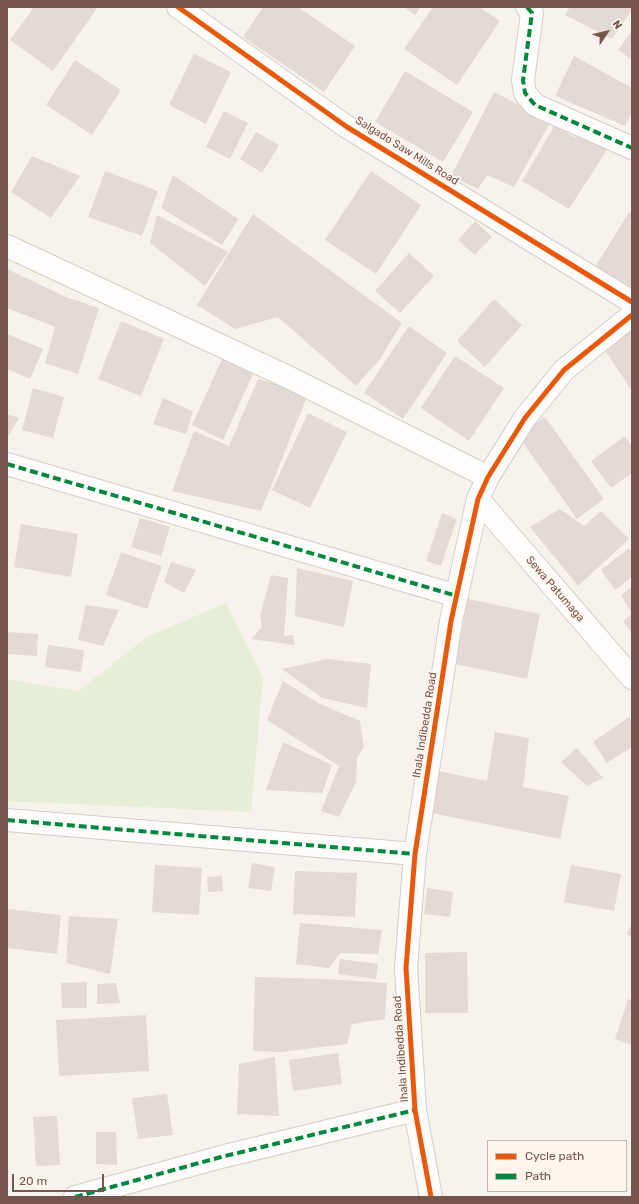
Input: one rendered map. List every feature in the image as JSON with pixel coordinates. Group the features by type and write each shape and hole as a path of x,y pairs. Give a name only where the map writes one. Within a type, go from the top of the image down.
{"street":[{"name":"Salgado Saw Mills Road","path":"178,7 347,126 632,302"},
{"path":"527,7 532,13 523,80 525,93 535,105 632,148"},
{"path":"7,246 288,377 488,477"},
{"name":"Ihala Indibedda Road","path":"431,1197 415,1110 406,968 415,854 451,621 478,499 488,477 525,418 564,370 632,315"},
{"path":"7,464 456,596"},
{"name":"Sewa Patumaga","path":"478,499 632,678"},
{"path":"7,820 415,854"},
{"path":"75,1197 221,1157 415,1110"}],"green space":[{"path":"226,603 263,677 251,812 7,801 7,679 78,691 147,637"}],"building":[{"path":"34,7 98,7 53,71 10,40"},
{"path":"263,7 298,7 355,46 324,92 243,37"},
{"path":"404,7 421,7 415,15"},
{"path":"433,7 479,7 500,21 457,85 404,49"},
{"path":"570,7 632,7 632,10 612,39 565,15"},
{"path":"632,31 632,60 618,50"},
{"path":"194,54 231,72 206,124 169,105"},
{"path":"574,56 632,88 632,112 625,126 555,96"},
{"path":"75,60 121,90 92,135 46,105"},
{"path":"405,71 473,112 443,162 375,122"},
{"path":"494,92 551,121 514,187 487,175 478,189 451,176"},
{"path":"224,111 248,123 230,159 206,147"},
{"path":"555,125 575,138 587,133 610,145 569,209 522,181"},
{"path":"256,132 279,145 262,173 240,159"},
{"path":"32,156 80,176 51,218 11,192"},
{"path":"105,171 158,191 142,236 88,217"},
{"path":"371,171 421,205 376,274 325,240"},
{"path":"173,175 238,219 222,245 161,208"},
{"path":"629,212 632,213 632,288 596,266"},
{"path":"253,214 402,323 380,359 356,386 278,317 235,329 197,305"},
{"path":"157,215 228,252 205,286 150,243"},
{"path":"475,221 492,237 475,255 458,240"},
{"path":"409,253 434,276 400,313 375,291"},
{"path":"7,269 66,297 99,308 78,374 45,363 55,327 7,308"},
{"path":"494,299 522,325 485,367 457,341"},
{"path":"121,321 164,339 141,396 98,379"},
{"path":"409,326 447,353 403,419 364,393"},
{"path":"632,331 632,391 604,349"},
{"path":"7,334 43,349 30,379 7,369"},
{"path":"455,356 504,388 469,441 421,408"},
{"path":"222,359 253,374 223,440 192,425"},
{"path":"258,379 308,394 261,511 172,491 194,431 229,446"},
{"path":"33,388 64,397 53,438 22,430"},
{"path":"163,398 193,411 186,434 153,424"},
{"path":"308,413 347,432 310,508 272,490"},
{"path":"7,414 19,418 7,438"},
{"path":"545,417 604,499 577,519 518,436"},
{"path":"625,436 632,446 632,473 611,488 591,461"},
{"path":"560,509 584,526 601,511 629,539 578,586 530,527"},
{"path":"442,513 457,519 441,566 426,561"},
{"path":"140,518 170,527 161,556 131,547"},
{"path":"21,524 78,534 71,577 14,567"},
{"path":"629,548 632,552 632,577 615,590 601,570"},
{"path":"121,552 162,566 147,609 106,595"},
{"path":"171,562 196,570 184,593 164,582"},
{"path":"297,568 353,581 344,627 295,616"},
{"path":"271,575 288,578 284,636 293,635 295,645 251,639 262,627 260,616"},
{"path":"632,587 632,611 631,612 621,595"},
{"path":"468,599 540,614 527,679 455,664"},
{"path":"86,605 119,610 103,646 78,640"},
{"path":"632,614 632,633 623,621"},
{"path":"7,632 38,634 37,656 7,654"},
{"path":"48,645 84,650 81,672 45,667"},
{"path":"327,659 371,664 367,708 322,698 282,669"},
{"path":"283,681 318,703 360,721 364,747 357,758 356,782 339,817 321,811 339,766 267,720"},
{"path":"629,717 632,721 632,747 607,763 593,742"},
{"path":"495,732 529,738 523,787 569,796 560,839 431,813 438,771 487,781"},
{"path":"283,742 332,765 322,793 266,790"},
{"path":"577,748 603,778 587,786 561,762"},
{"path":"252,863 275,867 271,891 248,888"},
{"path":"155,865 202,868 199,915 152,912"},
{"path":"571,865 621,874 614,911 564,902"},
{"path":"295,871 357,873 355,917 293,914"},
{"path":"222,876 223,891 208,892 207,877"},
{"path":"427,888 453,892 450,917 424,914"},
{"path":"7,909 61,915 57,954 7,948"},
{"path":"69,916 118,919 110,974 66,963"},
{"path":"300,923 382,930 378,954 340,953 329,968 296,964"},
{"path":"632,924 632,937 626,934"},
{"path":"467,952 468,1013 425,1013 425,953"},
{"path":"340,959 378,964 376,979 338,974"},
{"path":"255,977 327,979 387,983 385,1019 352,1024 347,1044 281,1052 253,1051"},
{"path":"87,982 87,1008 62,1008 61,983"},
{"path":"116,983 120,1003 97,1004 97,984"},
{"path":"628,999 632,1000 632,1045 615,1039"},
{"path":"146,1015 149,1071 59,1076 56,1020"},
{"path":"338,1053 342,1084 293,1091 289,1060"},
{"path":"275,1057 279,1116 237,1114 239,1064"},
{"path":"167,1094 173,1135 138,1139 132,1098"},
{"path":"57,1116 60,1165 36,1166 33,1117"},
{"path":"96,1132 116,1132 117,1165 96,1164"}],"marked path":[{"path":"527,7 532,13 523,80 525,93 535,105 632,148"},
{"path":"7,464 457,596"},
{"path":"7,820 415,854"},
{"path":"75,1197 221,1157 415,1110"}],"cycle path":[{"path":"178,7 347,127 632,302"},
{"path":"431,1197 415,1110 406,968 415,854 451,621 478,499 488,477 525,418 564,370 632,315"}]}
